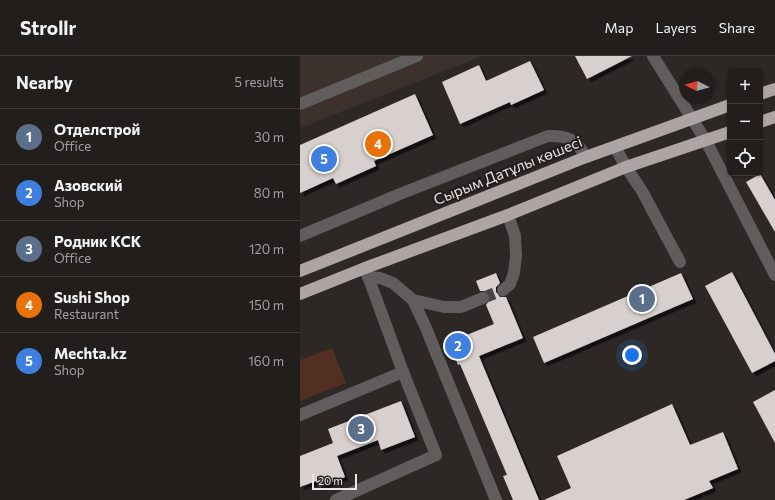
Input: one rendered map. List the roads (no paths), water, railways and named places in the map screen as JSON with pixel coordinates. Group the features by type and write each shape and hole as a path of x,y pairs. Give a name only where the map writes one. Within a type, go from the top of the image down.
{"highway":[{"path":"763,93 775,89"},
{"name":"Сырым Датұлы көшесі","path":"300,272 586,157 727,106"},
{"path":"763,121 775,117"},
{"path":"300,294 366,273 626,167 727,133"}],"street":[{"path":"300,104 417,56"},
{"path":"653,56 706,141 775,275"},
{"path":"300,236 408,191 548,136 556,136 573,140 580,146 586,157"},
{"path":"615,147 642,191 680,262"},
{"path":"503,290 510,284 514,273 516,256 515,236 508,215"},
{"path":"366,273 393,282 413,300 426,328 496,500"},
{"path":"336,500 436,455 366,273"},
{"path":"413,300 444,307 461,307 483,298"},
{"path":"300,415 403,372"}],"tunnel":[{"path":"483,298 503,290"}],"place":[{"name":"Sushi Shop","path":"378,144"},
{"name":"Mechta.kz","path":"324,159"},
{"name":"Отделстрой","path":"642,299"},
{"name":"Азовский","path":"458,346"},
{"name":"Родник КСК","path":"361,429"}]}
